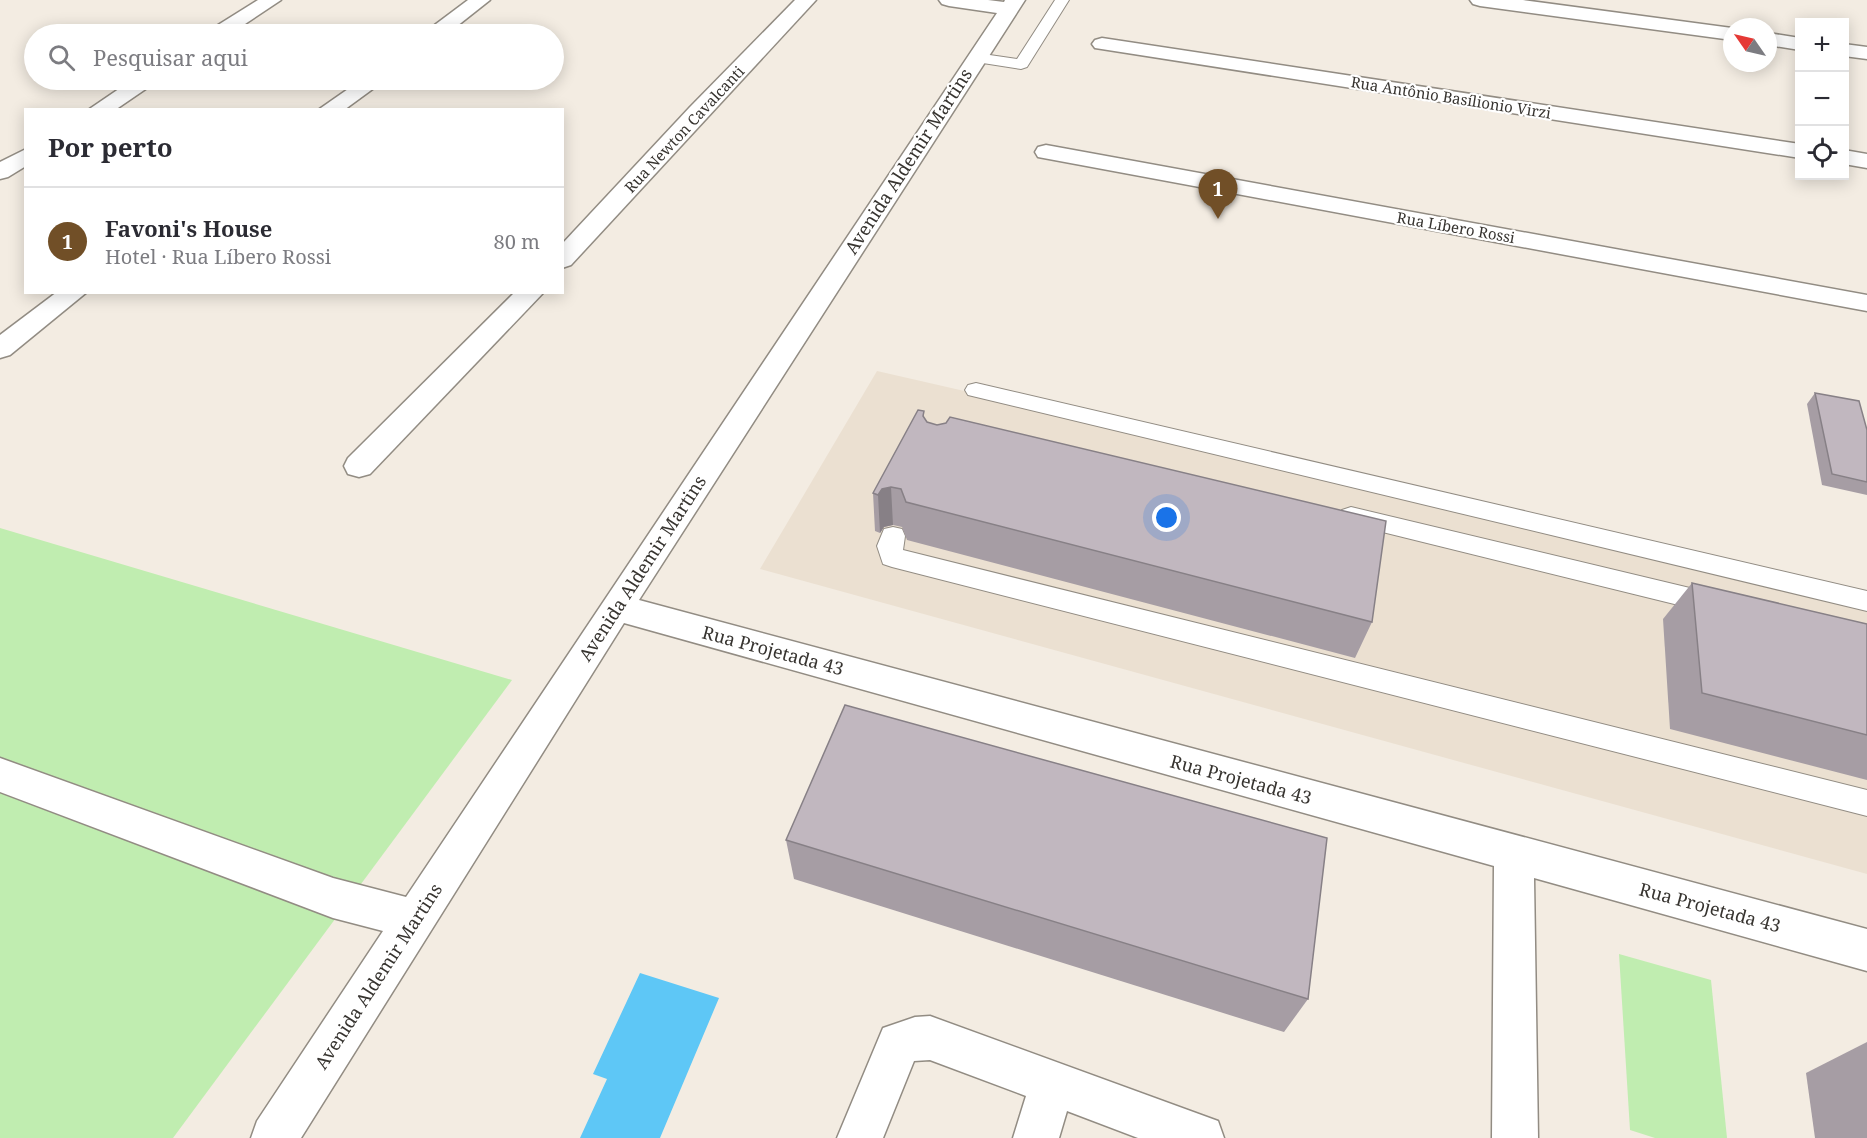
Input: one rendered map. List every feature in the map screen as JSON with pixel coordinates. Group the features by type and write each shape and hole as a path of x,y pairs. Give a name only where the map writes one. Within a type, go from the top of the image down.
{"street":[{"path":"233,24 271,0"},
{"path":"448,24 480,0"},
{"name":"Rua Newton Cavalcanti","path":"564,258 806,0"},
{"path":"949,0 1012,5"},
{"path":"1480,0 1723,33"},
{"name":"Avenida Aldemir Martins","path":"274,1138 616,608 1012,5"},
{"path":"1777,40 1795,43"},
{"name":"Rua Antônio Basílionio Virzi","path":"1102,44 1795,149"},
{"path":"1849,51 1867,53"},
{"path":"102,108 130,90"},
{"path":"333,108 359,90"},
{"name":"Rua Líbero Rossi","path":"1046,152 1867,303"},
{"path":"0,172 24,157"},
{"path":"1849,158 1867,161"},
{"path":"0,349 71,294"},
{"path":"359,466 529,294"},
{"name":"Rua Projetada 43","path":"616,608 1867,950"},
{"path":"0,775 333,898 414,919"},
{"path":"1514,854 1515,1138"},
{"path":"860,1138 899,1044 915,1039 930,1038 1201,1138"},
{"path":"1036,1138 1052,1084"}],"lane":[{"path":"976,58 1021,64 1062,0"},
{"path":"976,390 1867,601"},
{"path":"1334,512 1740,610"},
{"path":"893,536 890,546 892,557 1867,803"}],"shaded area":[{"path":"877,371 1867,598 1867,874 760,569"}],"green space":[{"path":"0,528 512,680 173,1138 0,1138"},
{"path":"1619,954 1711,980 1727,1138 1655,1138 1630,1130"}],"water":[{"path":"640,973 719,998 660,1138 580,1138 607,1079 593,1074"}],"building":[{"path":"1815,393 1859,401 1867,430 1867,482 1832,474"},
{"path":"918,410 924,411 923,416 927,422 937,425 946,423 950,417 1386,521 1372,622 906,502 901,489 891,487 882,489 878,495 873,493"},
{"path":"1692,583 1867,624 1867,735 1702,693"},
{"path":"845,705 1327,838 1308,999 786,840"}],"place":[{"name":"Favoni's House","path":"1218,219"}]}
